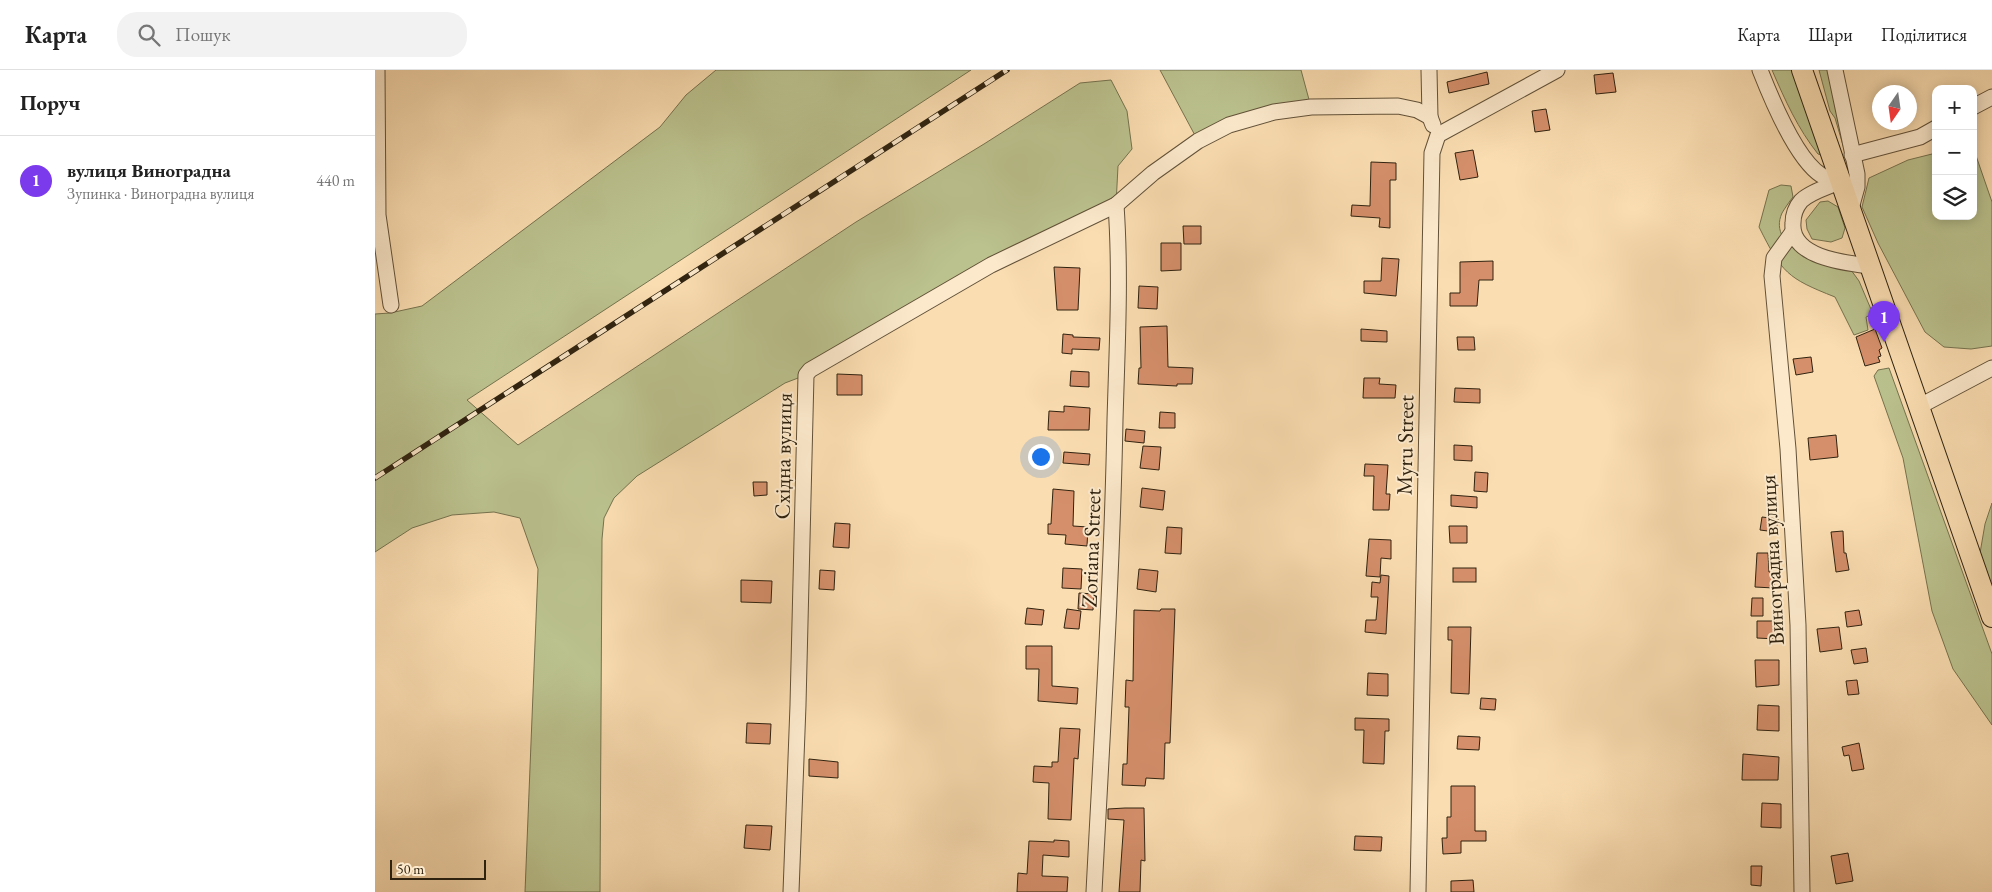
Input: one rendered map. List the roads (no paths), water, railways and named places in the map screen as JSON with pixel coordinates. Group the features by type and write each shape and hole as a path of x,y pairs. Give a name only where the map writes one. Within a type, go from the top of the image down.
{"main road":[{"path":"1802,70 1839,182 1920,406 1992,617"}],"street":[{"path":"377,70 378,215 391,305"},
{"path":"1429,70 1430,117 1438,135 1557,70"},
{"path":"1760,70 1774,104 1809,164 1822,176 1839,182"},
{"path":"1835,70 1857,174 1857,188 1850,212"},
{"path":"1977,105 1992,97"},
{"path":"1117,205 1153,173 1199,141 1229,125 1274,112 1311,107 1398,106 1417,110 1430,117"},
{"path":"1852,155 1920,137 1932,130"},
{"name":"Myru Street","path":"1418,892 1432,154 1438,135"},
{"path":"1839,182 1801,202 1793,215 1792,233 1802,245 1824,258 1869,266"},
{"name":"Східна вулиця","path":"791,892 798,705 806,375 810,370 991,265 1117,205"},
{"name":"Zoriana Street","path":"1094,892 1111,578 1120,255 1117,205"},
{"name":"Виноградна вулиця","path":"1792,233 1774,258 1772,276 1788,449 1798,625 1801,892"},
{"path":"1920,406 1992,368"}],"railway":[{"path":"375,478 1007,70"}],"place":[{"name":"вулиця Виноградна","path":"1884,342"}]}
